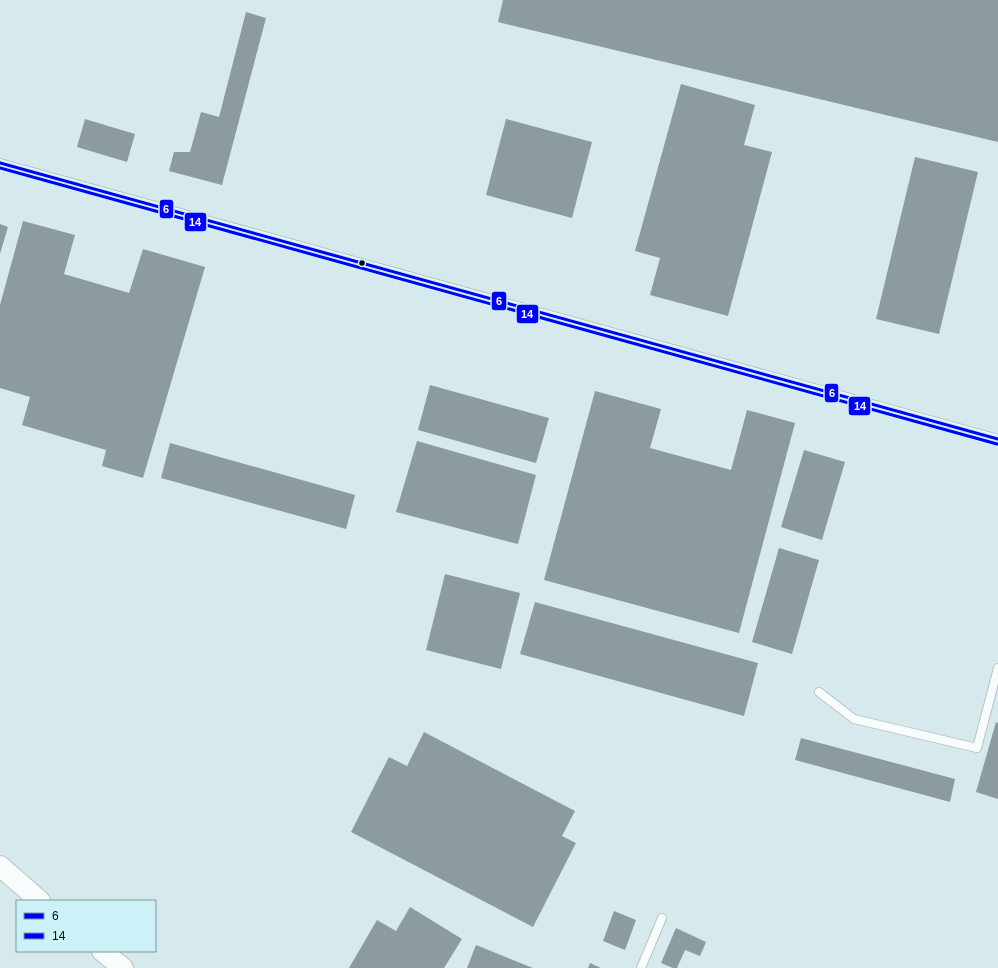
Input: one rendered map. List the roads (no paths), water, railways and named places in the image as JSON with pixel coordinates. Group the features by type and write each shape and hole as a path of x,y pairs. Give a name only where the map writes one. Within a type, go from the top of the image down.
{"street":[{"path":"0,866 39,900"},
{"path":"103,952 123,968"}],"lane":[{"path":"0,162 998,439"},
{"path":"819,692 854,719 976,748 998,668"},
{"path":"641,968 662,918"}]}
